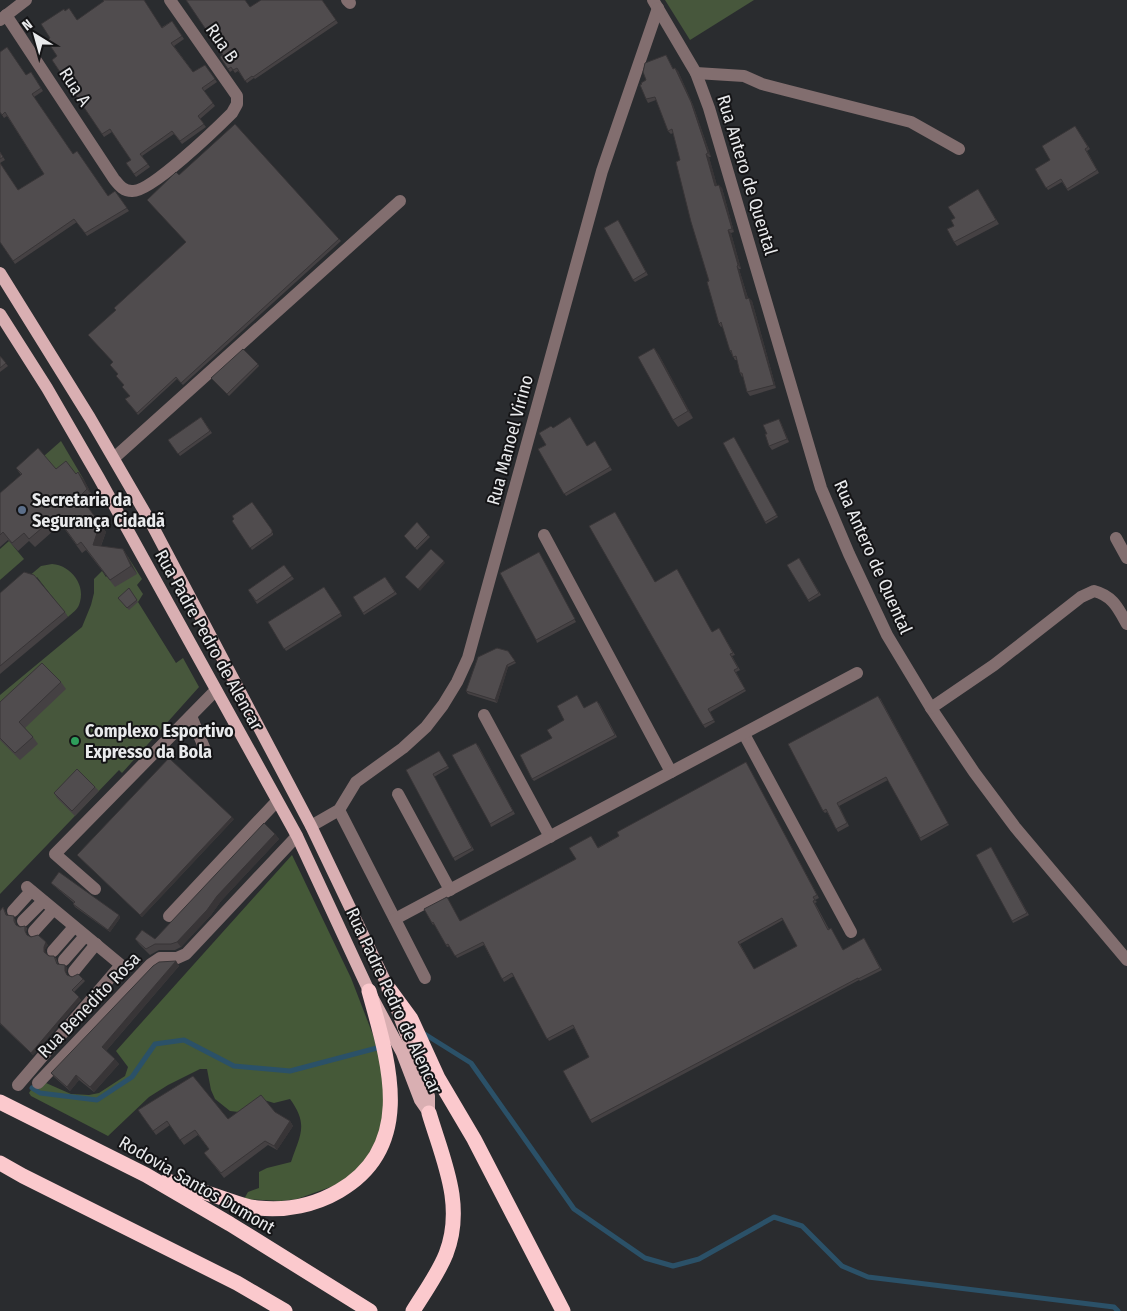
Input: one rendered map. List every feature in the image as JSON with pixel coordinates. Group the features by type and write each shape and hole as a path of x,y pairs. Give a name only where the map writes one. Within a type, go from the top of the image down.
{"highway":[{"path":"389,989 411,1019 438,1078 474,1140 563,1311"},
{"path":"146,1175 244,1205 272,1209 313,1203 328,1198 358,1177 380,1148 388,1128 391,1108 386,1053 369,991"},
{"name":"Rodovia Santos Dumont","path":"0,1102 146,1175 238,1229 370,1311"},
{"path":"413,1311 445,1256 450,1242 454,1206 449,1178 429,1112"},
{"path":"0,1163 237,1283 285,1311"}],"main road":[{"name":"Rua Padre Pedro de Alencar","path":"0,274 22,307 151,523 311,826 389,989 429,1096 429,1112"},
{"path":"2,317 22,307"},
{"name":"Rua Padre Pedro de Alencar","path":"2,317 47,388 131,534 297,836 369,991 402,1053 420,1100 429,1112"},
{"path":"99,478 116,463"},
{"path":"131,534 151,523"}],"street":[{"path":"3,18 26,0"},
{"name":"Rua B","path":"114,179 122,188 133,192 157,180 232,113 237,104 237,96 170,0"},
{"name":"Rua Antero de Quental","path":"656,4 696,73 712,118 821,488 833,519 887,635 930,708 974,772 1015,827 1127,960"},
{"name":"Rua Manoel Virino","path":"311,826 338,810 356,782 403,748 426,727 443,705 457,682 468,658 602,171 656,4"},
{"name":"Rua A","path":"3,18 114,179"},
{"path":"696,73 744,76 762,84 911,122 959,149"},
{"path":"116,463 400,201"},
{"path":"544,535 671,772"},
{"path":"1116,538 1127,558"},
{"path":"930,708 994,665 1081,596 1094,591 1109,597 1127,624"},
{"path":"396,919 857,673"},
{"path":"95,889 55,854 216,690"},
{"path":"484,714 550,837"},
{"path":"190,716 206,752"},
{"path":"744,734 851,932"},
{"path":"398,794 450,890"},
{"path":"169,916 277,801"},
{"path":"338,810 425,978"},
{"name":"Rua Benedito Rosa","path":"38,1083 151,964 160,958 177,958 186,954 297,836"},
{"path":"14,911 29,889 121,966 18,1085"},
{"path":"23,921 43,901"},
{"path":"34,931 53,910"},
{"path":"54,951 74,926"},
{"path":"64,960 85,936"},
{"path":"74,971 96,944"}],"green space":[{"path":"665,0 754,0 690,40"},
{"path":"61,441 84,480 73,489 44,456"},
{"path":"9,541 24,559 0,580 0,549"},
{"name":"Complexo Esportivo Expresso da Bola","path":"128,557 142,579 137,585 143,594 138,602 176,663 183,658 199,687 122,773 119,770 0,894 0,695 82,627 94,593 94,579 102,571 106,577"},
{"path":"59,565 71,572 79,584 81,598 79,605 68,617 37,577 35,579 28,577 41,566"},
{"path":"292,855 351,978 373,1035 385,1079 382,1132 360,1168 336,1185 297,1199 281,1201 244,1199 248,1192 259,1188 259,1172 291,1162 300,1137 301,1123 296,1108 290,1099 274,1103 264,1100 239,1112 230,1111 215,1099 211,1090 207,1069 200,1069 149,1097 108,1136 31,1096 29,1093 34,1085 46,1083 71,1094 89,1095 99,1093 125,1076 128,1067 116,1051"}],"building":[{"path":"103,0 144,0 162,28 172,21 182,36 171,43 193,72 205,65 215,79 202,88 213,103 198,116 204,124 180,141 172,131 140,154 148,164 134,174 126,163 131,160 110,129 102,134 52,60 57,56 47,41 50,38 41,24 64,9 65,11 69,8 77,20"},
{"path":"186,0 245,0 250,7 261,0 322,0 336,20 245,81 237,68 233,70 231,67 228,69 220,57 223,55"},
{"path":"7,47 26,75 31,72 41,88 32,94 73,154 77,151 108,196 115,191 127,208 85,233 74,219 13,261 0,242 0,163 18,190 44,174 5,112 2,115 0,112 0,52"},
{"path":"666,55 673,69 675,68 691,102 708,153 706,154 715,186 719,185 732,229 728,230 746,299 749,298 774,385 747,392 736,356 733,357 721,322 719,324 707,282 709,281 691,222 676,162 680,160 672,129 668,131 655,97 646,99 640,85 646,80 643,72 645,63"},
{"path":"235,124 339,239 181,383 176,377 137,413 125,399 130,396 116,376 118,374 110,365 113,362 88,335 116,310 114,308 186,242 147,200 176,172 179,175"},
{"path":"1075,126 1088,147 1085,149 1097,170 1067,189 1061,179 1046,188 1035,169 1050,160 1042,146"},
{"path":"978,189 996,220 954,242 947,229 954,226 951,220 955,218 948,207"},
{"path":"618,220 646,272 633,280 604,228"},
{"path":"654,348 688,411 673,420 638,357"},
{"path":"243,349 258,364 227,394 211,378"},
{"path":"0,356 6,363 0,368"},
{"path":"201,417 210,431 178,454 168,440"},
{"path":"570,417 587,446 595,441 610,467 564,494 538,449 546,445 539,433 551,426 553,428"},
{"path":"779,419 787,439 769,446 763,425"},
{"path":"734,437 777,515 765,522 723,443"},
{"path":"38,448 56,469 66,461 76,474 78,472 87,489 80,496 100,524 93,545 123,549 131,566 110,580 81,542 77,545 56,516 29,539 24,533 12,543 3,532 0,535 0,493 22,474 16,468"},
{"path":"252,502 272,530 272,533 250,548 232,521 234,519 232,516"},
{"path":"615,512 655,582 677,569 712,632 719,628 733,653 730,654 738,668 734,670 745,689 708,709 714,720 703,725 589,526"},
{"path":"417,522 428,535 415,548 404,536"},
{"path":"431,549 444,561 418,589 405,577"},
{"path":"539,552 575,619 536,640 500,573"},
{"path":"799,558 819,593 808,600 787,565"},
{"path":"284,565 292,576 256,601 248,590"},
{"path":"24,572 34,575 65,612 0,666 0,593"},
{"path":"385,577 395,592 363,613 353,597"},
{"path":"324,587 341,613 284,649 268,622"},
{"path":"129,588 137,600 127,608 118,598"},
{"path":"497,648 508,651 515,661 507,665 495,700 466,691 478,657"},
{"path":"42,663 61,682 19,722 33,737 15,753 0,738 0,702"},
{"path":"577,695 584,708 597,701 615,735 532,779 520,755 552,738 547,730 564,720 557,706"},
{"path":"878,696 948,823 920,838 886,777 837,803 847,823 836,829 826,809 823,811 788,744"},
{"path":"476,743 513,811 490,824 452,755"},
{"path":"439,751 448,766 433,774 472,848 453,858 406,770"},
{"path":"169,758 232,817 140,915 77,855"},
{"path":"746,762 817,895 813,897 815,900 813,901 828,930 831,928 843,950 864,938 880,968 590,1120 563,1071 589,1057 573,1025 547,1039 512,973 502,979 483,942 455,956 424,909 447,897 460,921 576,859 569,848 591,836 598,848 619,836 617,832","holes":["782,918 797,946 754,969 738,942"]},
{"path":"77,769 95,787 72,811 54,793"},
{"path":"264,823 275,834 177,942 155,944 146,949 135,939 142,930 155,939"},
{"path":"991,847 1027,913 1012,921 976,855"},
{"path":"59,872 119,915 108,930 73,904 75,902 51,883"},
{"path":"3,907 6,915 14,916 16,925 20,927 25,926 27,935 31,937 38,935 46,942 44,952 49,956 54,956 57,964 65,965 67,975 72,977 78,974 83,979 72,990 79,997 31,1053 0,1023 0,911"},
{"path":"176,961 102,1047 115,1059 90,1087 76,1075 67,1087 51,1073 153,966 159,962"},
{"path":"193,1076 228,1119 261,1095 275,1112 290,1121 274,1146 265,1141 221,1173 204,1153 209,1149 195,1130 180,1140 167,1121 153,1131 138,1110"}],"waterway":[{"path":"423,1033 471,1063 574,1209 645,1258 673,1266 699,1259 774,1217 802,1226 842,1266 868,1277 1114,1307 1118,1311"},
{"path":"32,1088 40,1093 97,1100 132,1077 155,1044 184,1040 234,1066 290,1071 377,1048"}],"place":[{"name":"Secretaria da Segurança Cidadã","path":"22,510"},
{"name":"Complexo Esportivo Expresso da Bola","path":"75,741"}]}
